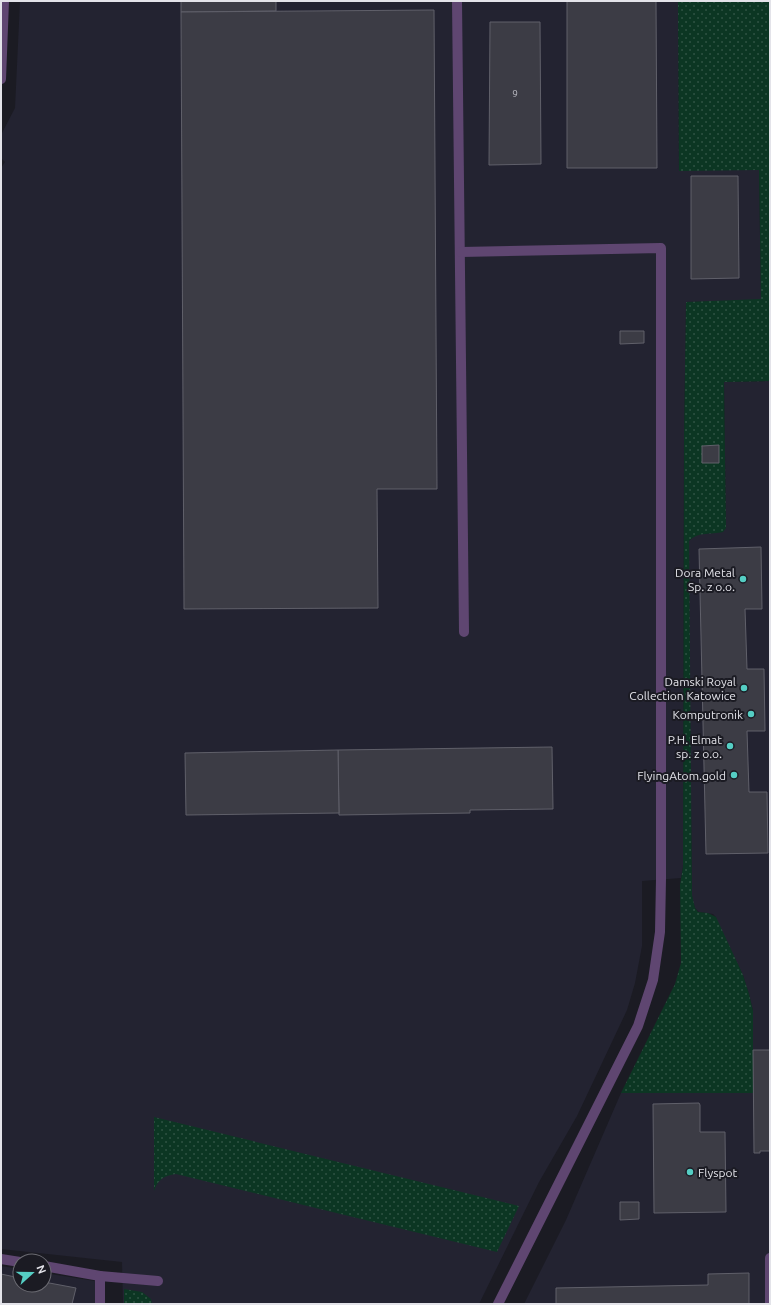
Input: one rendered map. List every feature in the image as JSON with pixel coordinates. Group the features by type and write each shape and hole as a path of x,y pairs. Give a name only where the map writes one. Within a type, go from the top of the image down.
{"lane":[{"path":"1,79 4,1"},
{"path":"457,1 461,252 464,632"},
{"path":"461,252 661,248 662,879 660,932 653,980 638,1026 498,1304"},
{"path":"770,1258 770,1304"},
{"path":"1,1259 12,1261"},
{"path":"52,1267 100,1276 158,1281"},
{"path":"100,1276 100,1304"}],"shaded area":[{"path":"20,1 678,1 679,170 759,170 761,300 686,302 684,438 683,867 681,878 642,881 642,946 635,983 627,1010 577,1116 539,1182 479,1304 123,1304 122,1262 52,1254 52,1253 1,1249 1,168 5,162 1,158 1,135 15,108"},
{"path":"770,381 770,1304 524,1304 566,1220 621,1093 753,1093 753,1011 749,994 743,975 716,917 713,914 699,912 695,908 692,896 688,547 689,541 699,534 706,534 726,528 724,382"},
{"path":"1,1266 12,1268 12,1293 52,1293 52,1274 95,1281 95,1304 1,1304"}],"green space":[{"path":"678,1 770,1 770,381 724,382 726,528 723,532 697,536 689,541 692,895 695,908 698,912 708,913 716,917 743,975 749,994 753,1011 753,1093 621,1093 675,984 681,963 680,885 683,867 684,438 686,302 761,299 759,170 679,171"},
{"path":"154,1117 519,1206 497,1252 176,1174 162,1179 157,1184 154,1191"},
{"path":"124,1289 142,1292 151,1299 152,1304 124,1304"}],"building":[{"path":"181,1 276,1 276,11 181,12"},
{"path":"567,1 656,1 657,168 567,168"},
{"path":"434,10 437,489 377,489 378,608 184,609 181,12"},
{"path":"490,22 540,22 541,164 489,165"},
{"path":"691,176 738,176 739,278 691,279"},
{"path":"620,331 644,331 644,343 620,344"},
{"path":"719,445 719,463 702,463 702,446"},
{"path":"761,547 762,609 745,609 747,669 764,669 765,731 747,731 749,792 767,792 768,853 706,854 699,549"},
{"path":"552,747 553,809 470,810 470,813 339,815 338,750"},
{"path":"338,750 339,813 186,815 185,753"},
{"path":"753,1050 770,1050 770,1151 760,1151 760,1153 754,1153"},
{"name":"Flyspot","path":"699,1103 700,1132 725,1132 726,1212 654,1213 653,1104"},
{"path":"620,1202 639,1202 639,1219 620,1220"},
{"path":"749,1273 749,1304 556,1304 556,1288 708,1285 708,1274"},
{"path":"1,1274 12,1276 12,1293 52,1293 52,1284 76,1288 72,1304 1,1304"}],"place":[{"name":"Dora Metal Sp. z o.o.","path":"743,579"},
{"name":"Damski Royal Collection Katowice","path":"744,688"},
{"name":"Komputronik","path":"751,714"},
{"name":"P.H. Elmat sp. z o.o.","path":"730,746"},
{"name":"FlyingAtom.gold","path":"734,775"},
{"name":"Flyspot","path":"690,1172"}]}
